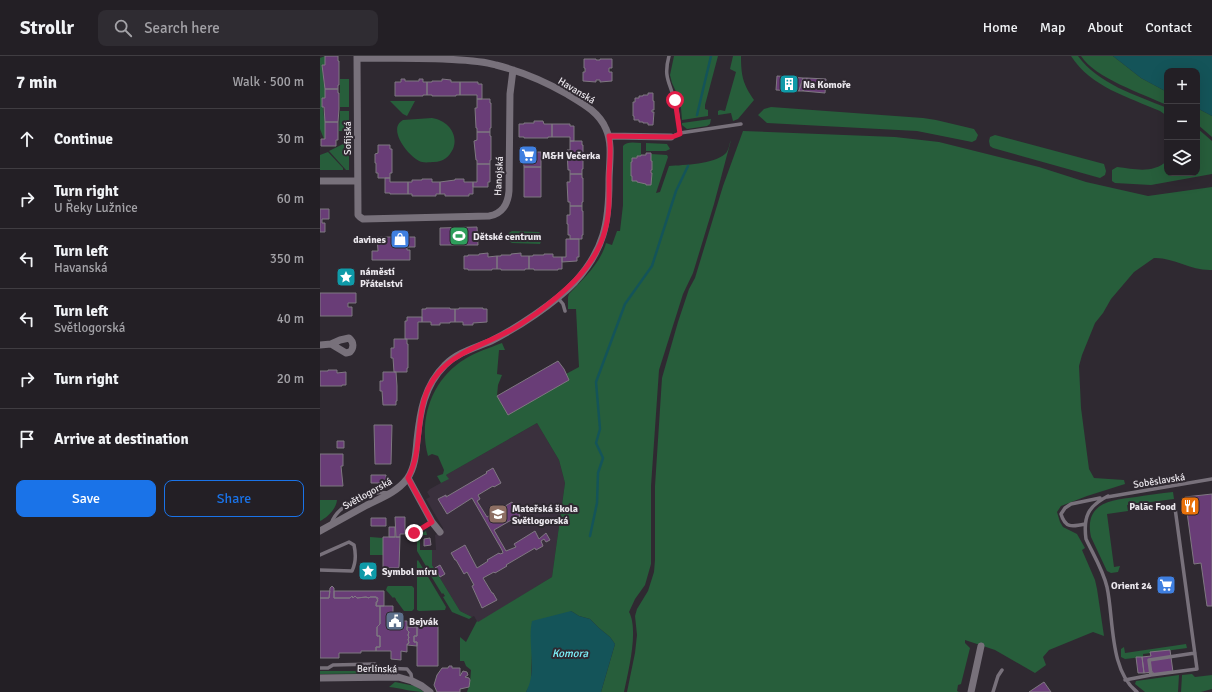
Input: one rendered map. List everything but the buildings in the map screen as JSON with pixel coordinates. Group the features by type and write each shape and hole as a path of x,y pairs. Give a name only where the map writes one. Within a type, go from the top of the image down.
{"street":[{"name":"Havanská","path":"357,57 466,60 496,65 513,70 550,85 582,103 596,114 609,136 608,214 602,240 593,258 574,282 558,297 512,330 458,356 447,363 438,373 423,400 419,418 415,459 408,478"},
{"name":"Sofijská","path":"357,57 357,181 358,215 360,217"},
{"name":"Hanojská","path":"360,217 368,219 489,216 499,213 507,201 509,191 510,94 513,70"},
{"path":"609,136 672,137"},
{"path":"320,181 357,181"},
{"path":"320,344 331,344"},
{"path":"408,478 432,522 440,532"},
{"name":"Světlogorská","path":"320,530 401,486 408,478"},
{"path":"970,692 981,646"},
{"name":"Berlínská","path":"320,678 398,678 412,681 430,692"}],"lane":[{"path":"669,56 667,65 667,80 675,100 680,134"},
{"path":"672,137 680,134 741,124"},
{"path":"558,297 563,304 565,311"},
{"name":"Soběslavská","path":"1085,524 1073,526 1067,525 1063,521 1061,514 1065,508 1071,504 1108,496 1212,479"},
{"path":"1108,496 1098,501 1088,513 1085,524 1086,539 1107,588 1118,661 1125,680 1131,688 1137,692"},
{"path":"1125,680 1197,669 1175,508"},
{"path":"414,533 432,522"},
{"path":"320,555 349,542 354,545 356,552 355,566 352,571 320,570"},
{"path":"1151,675 1149,660 1195,653"},
{"path":"320,668 328,668 333,665 375,664 381,668 407,669 411,674 412,681"},
{"path":"993,692 998,676 1002,670"}],"shaded area":[{"name":"Mateřská škola Světlogorská","path":"537,423 559,460 565,483 552,577 478,623 474,616 472,617 460,611 432,565 432,550 436,550 435,535 443,531 443,528 426,499 430,497 427,492 448,479 446,475"}],"green space":[{"path":"325,56 325,65 322,65 325,85 325,98 322,98 325,117 324,139 320,129 320,58"},
{"path":"674,56 718,56 705,105 705,109 708,110 708,116 682,120 678,96 670,75"},
{"path":"733,56 741,56 743,80 754,100 738,119 733,121 731,113 718,115 718,111 725,111 736,72 730,69"},
{"path":"1071,56 1078,56 1086,66 1096,74 1118,88 1164,107 1164,114 1111,90 1089,76 1079,67"},
{"path":"1081,56 1113,56 1141,78 1164,90 1164,104 1120,85 1088,64"},
{"path":"340,79 349,79 349,107 340,107"},
{"path":"390,101 415,101 407,116"},
{"path":"771,107 923,118 974,129 978,135 976,140 972,142 917,131 767,123 758,115 764,109"},
{"path":"1200,110 1212,116 1212,137 1200,127"},
{"path":"340,111 349,111 349,131 339,131"},
{"path":"437,119 447,125 453,133 453,149 448,157 443,160 437,162 422,162 417,160 406,150 398,136 398,124 403,120"},
{"path":"711,119 710,124 707,126 687,129 682,125 682,123"},
{"path":"743,131 895,137 939,142 1039,167 1086,182 1148,196 1212,187 1212,270 1204,270 1161,258 1154,258 1134,272 1111,299 1095,323 1079,366 1081,408 1089,469 1094,478 1124,480 1125,484 1061,506 1057,512 1063,527 1077,534 1085,548 1082,550 1095,580 1104,636 1093,632 1049,650 1043,657 1046,665 1035,673 995,650 965,640 965,643 970,648 961,684 958,685 957,691 959,692 627,692 637,635 635,616 637,609 648,591 654,572 655,486 662,378 678,322 689,289 695,278 723,186"},
{"path":"1200,131 1212,141 1212,174 1151,185 1115,183 1112,181 1112,170 1117,167 1143,170 1155,168 1164,163 1164,176 1200,176"},
{"path":"995,135 1104,164 1106,171 1105,175 1100,178 993,148 990,146 989,141 990,137"},
{"path":"731,140 714,204 693,273 683,294 659,370 651,486 651,564 645,585 635,599 629,612 632,620 633,640 624,692 601,692 615,644 610,637 590,619 579,616 571,611 532,651 531,683 526,692 467,692 470,683 471,670 466,666 464,661 460,661 460,637 466,642 477,621 478,622 552,577 565,483 559,460 537,423 446,475 449,479 441,483 437,476 443,474 444,470 438,456 432,454 428,456 425,442 425,428 430,401 444,377 454,367 478,352 502,343 505,350 499,350 497,374 502,375 498,385 497,396 569,380 566,374 579,367 576,309 568,309 568,297 600,258 606,243 612,245 617,231 620,231 623,205 623,146 629,143 641,143 641,156 637,156 631,163 631,176 637,182 646,185 651,185 651,154 667,155 668,157 656,193 660,192 669,166 714,160 725,154"},
{"path":"349,141 349,170 346,170 329,151"},
{"path":"646,143 667,144 670,149 666,151 646,151"},
{"path":"328,152 343,168 343,170 320,170 320,155"},
{"path":"512,231 539,232 542,237 540,244 512,243 507,240 507,234"},
{"path":"1173,492 1174,499 1127,505 1128,511 1107,514 1114,567 1120,566 1118,572 1111,573 1107,571 1091,537 1091,517 1095,510 1108,502"},
{"path":"320,500 337,500 335,507 331,512 320,521"},
{"path":"426,531 427,535 420,535 420,550 432,550 432,565 460,611 472,617 469,619 452,612 443,597 445,596 443,593 442,594 417,551 417,536"},
{"path":"370,537 383,538 383,555 370,555"},
{"path":"418,560 446,607 445,610 417,610"},
{"path":"388,586 412,586 414,588 414,609 412,611 404,611 396,599 394,597 393,598 386,590"},
{"path":"1186,644 1187,648 1143,654 1143,657 1125,659 1121,657 1121,649 1124,647 1125,653"},
{"path":"320,671 398,671 398,673 320,674"},
{"path":"1192,674 1195,677 1212,675 1212,689 1201,692 1181,692 1182,675"},
{"path":"1179,675 1178,692 1145,692 1135,684 1136,681"},
{"path":"395,682 415,686 424,692 389,687"}],"water":[{"path":"1113,56 1212,56 1212,116 1200,110 1200,68 1164,68 1164,90 1141,78"},
{"name":"Komora","path":"571,611 579,616 590,619 610,637 615,644 601,692 526,692 532,666 532,621"}],"waterway":[{"path":"697,115 711,56"},
{"path":"590,536 597,503 598,473 603,458 596,443 600,429 596,382 625,304 652,266 676,191 688,166"}],"place":[{"name":"Na Komoře","path":"789,84"},
{"name":"M&H Večerka","path":"528,155"},
{"name":"Dětské centrum","path":"459,236"},
{"name":"davines","path":"400,239"},
{"name":"náměstí Přátelství","path":"346,277"},
{"name":"Palāc Food","path":"1190,506"},
{"name":"Mateřská škola Světlogorská","path":"498,514"},
{"name":"Symbol míru","path":"368,571"},
{"name":"Orient 24","path":"1166,585"},
{"name":"Bejvák","path":"395,621"}],"route":[{"path":"414,533 432,522 408,478 417,450 419,418 423,400 429,386 447,363 463,352 491,341 512,330 553,301 574,282 593,258 605,230 609,198 609,136 672,137 680,134 675,100"}]}
